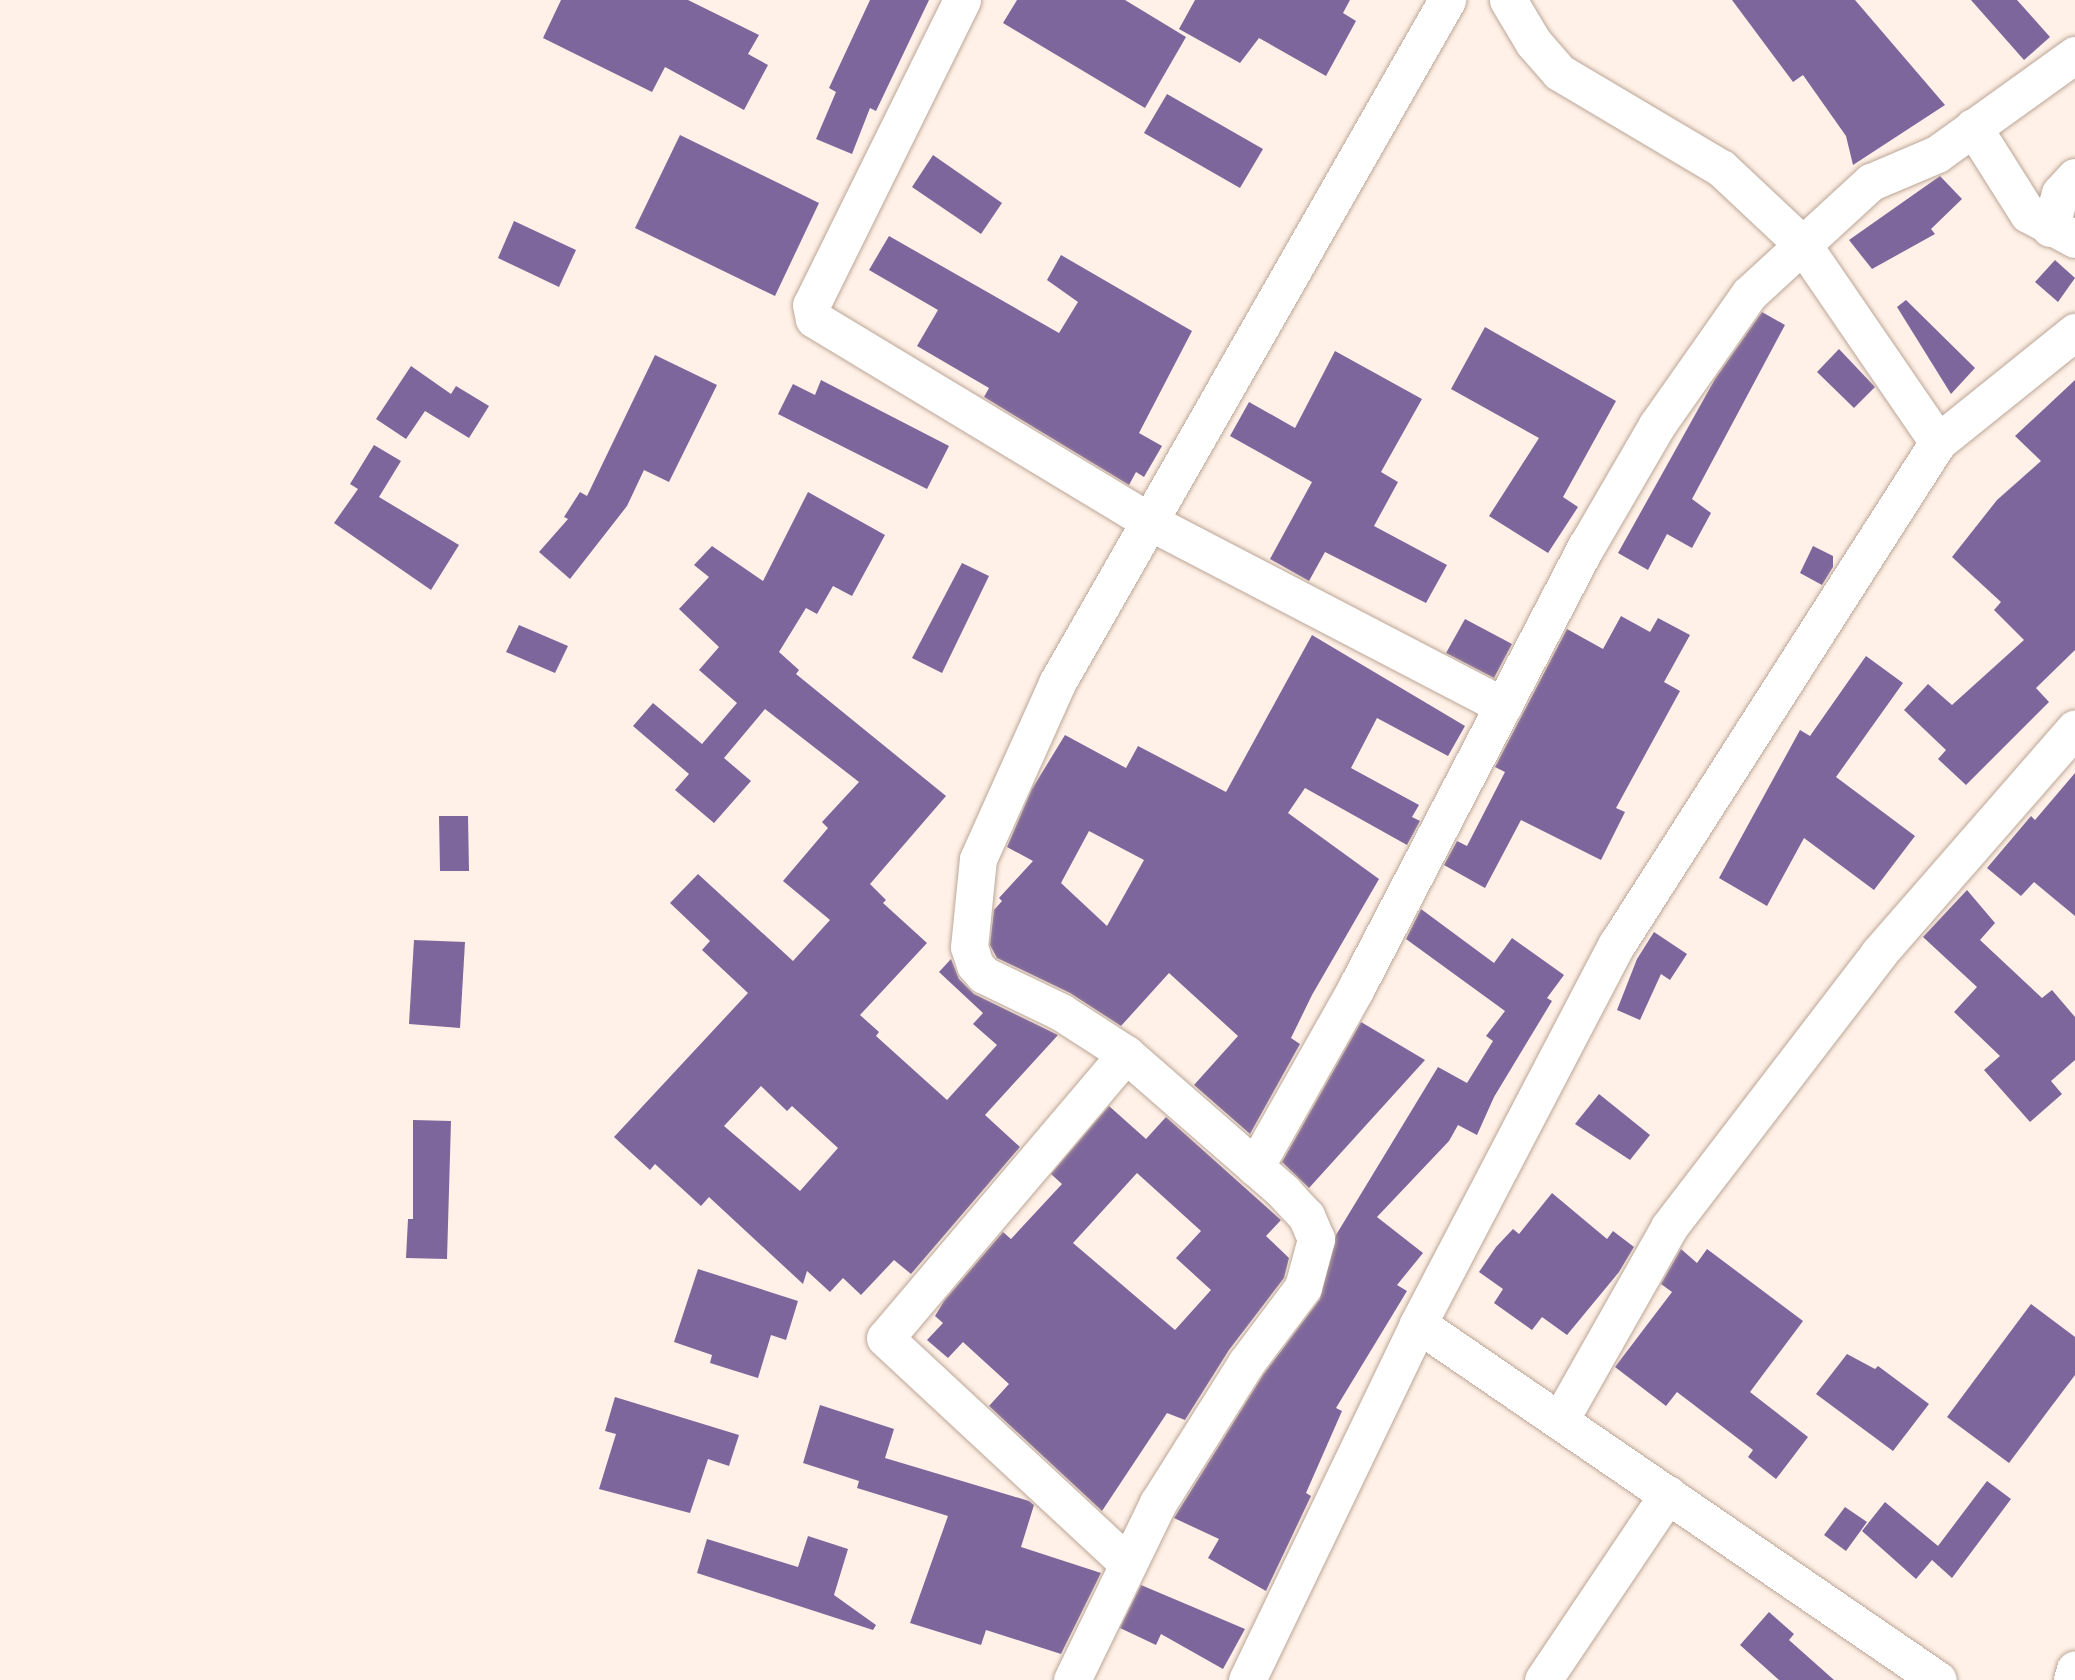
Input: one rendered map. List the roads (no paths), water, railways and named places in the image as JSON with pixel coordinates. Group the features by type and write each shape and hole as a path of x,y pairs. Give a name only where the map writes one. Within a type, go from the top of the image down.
{"street":[{"path":"962,0 811,305 814,319 1152,523 1503,706"},
{"path":"1072,1680 1158,1503 1246,1363 1303,1287 1312,1260 1313,1227 1255,1167 1126,1054 1061,1012 984,975 975,965 969,947 978,859 998,810 1015,784 1057,683 1152,523 1447,0"},
{"path":"1508,0 1533,42 1559,72 1721,168 1803,245 1938,442"},
{"path":"1255,1167 1355,990 1586,547 1657,425 1749,294 1871,182 1937,155 2075,55"},
{"path":"1973,127 2028,214 2063,234"},
{"path":"2063,234 2060,193 2075,177"},
{"path":"1247,1680 1418,1324 1617,944 1938,442 2075,332"},
{"path":"1560,1420 1669,1227 1879,953 2075,728"},
{"path":"1126,1054 885,1338 1128,1564"},
{"path":"1418,1324 1938,1680"},
{"path":"1543,1680 1668,1494"},
{"path":"2072,1680 2075,1669"}]}
